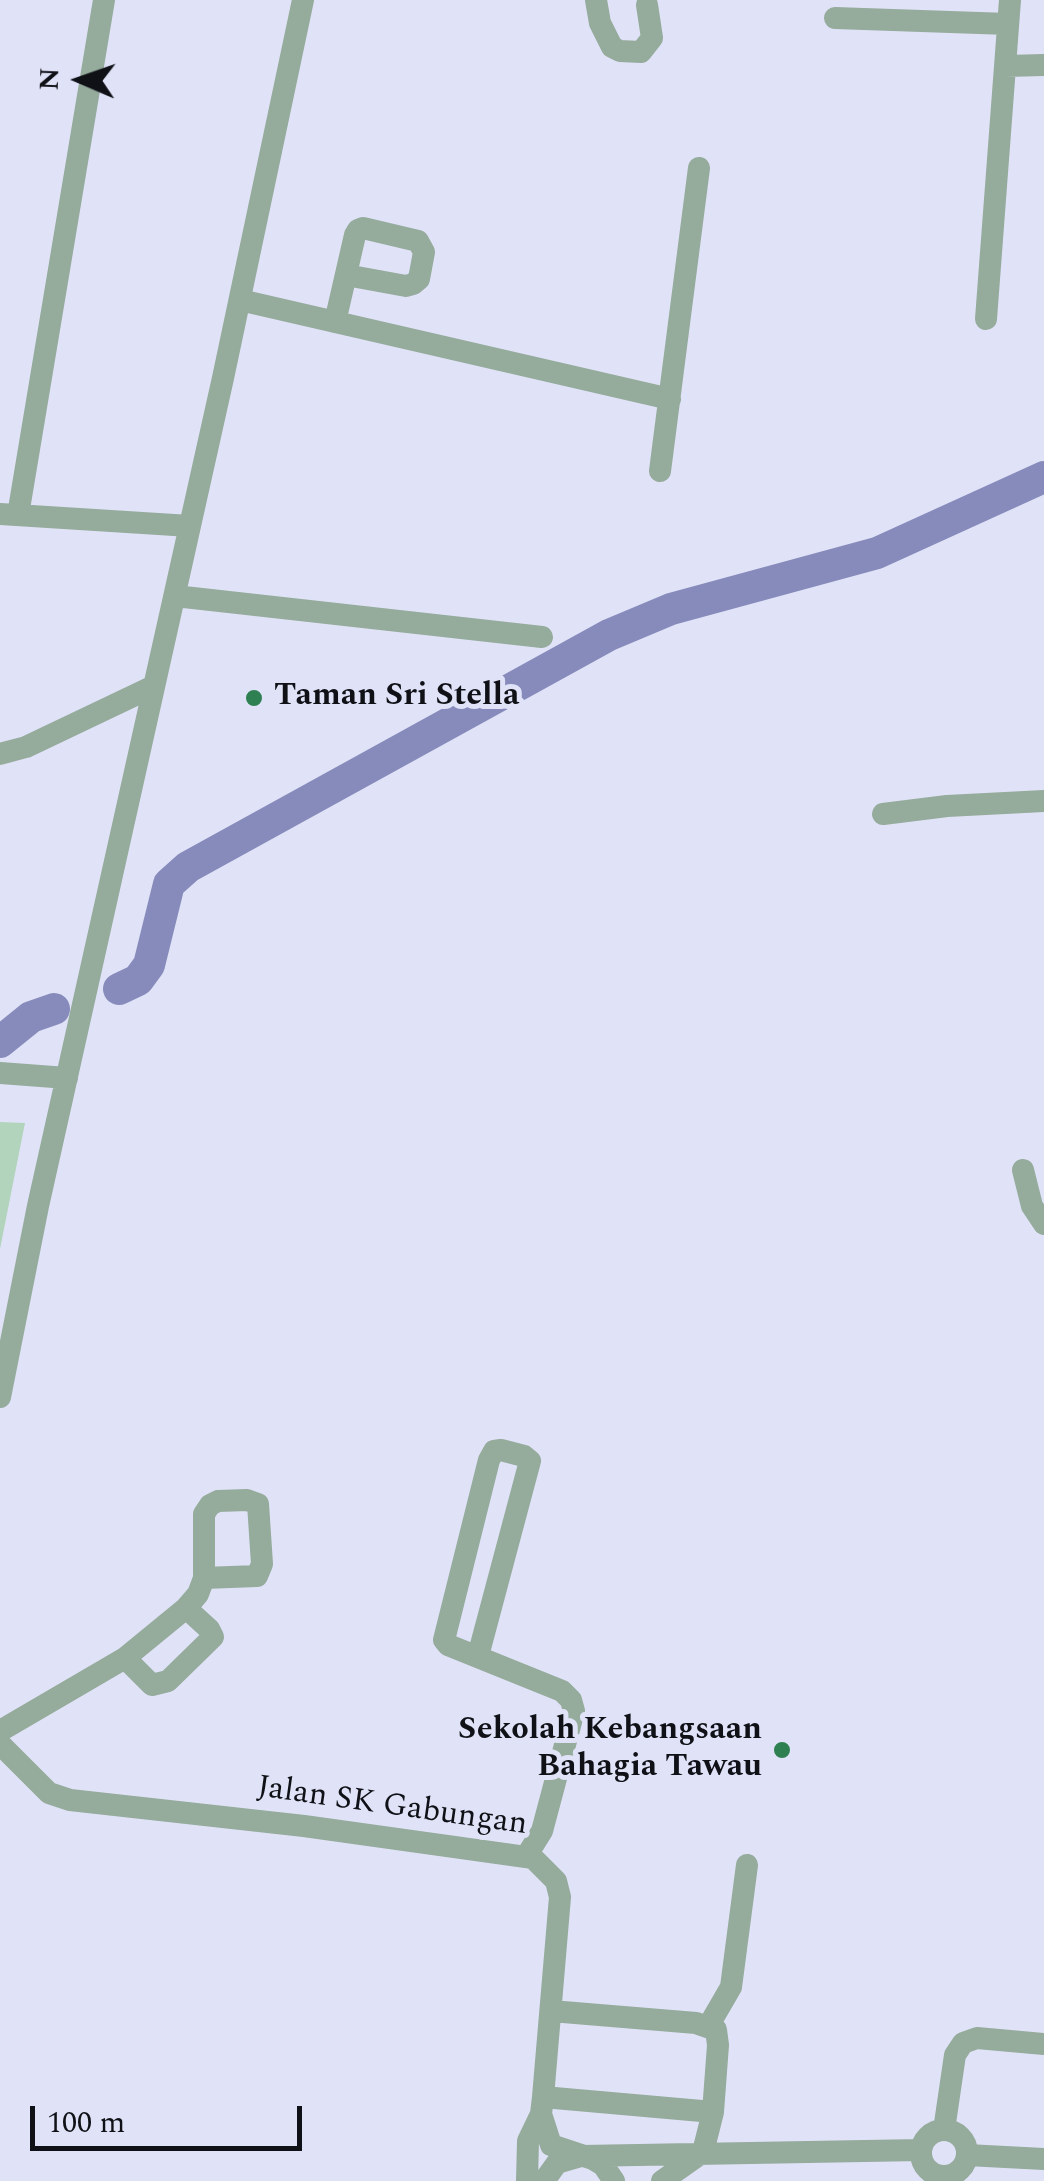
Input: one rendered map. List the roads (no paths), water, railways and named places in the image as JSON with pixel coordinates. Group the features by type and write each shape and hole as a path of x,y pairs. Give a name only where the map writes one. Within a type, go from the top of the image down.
{"street":[{"path":"104,0 9,515 190,526"},
{"path":"0,1396 303,0"},
{"path":"596,0 600,24 612,47 620,51 642,52 652,38 647,6"},
{"path":"986,319 1010,0"},
{"path":"835,18 1008,24"},
{"path":"1006,66 1044,65"},
{"path":"660,471 699,168"},
{"path":"335,322 346,275"},
{"path":"240,300 670,399"},
{"path":"175,596 542,637"},
{"path":"0,754 26,747 154,686"},
{"path":"883,814 947,806 1044,802"},
{"path":"0,1074 68,1078"},
{"path":"1023,1170 1032,1206 1044,1224"},
{"path":"478,1656 530,1461 501,1450 489,1460 444,1640 478,1656 562,1691 571,1700 574,1711 542,1830 530,1857"},
{"path":"466,1544 506,1554"},
{"path":"0,1731 125,1658 186,1608 198,1594 204,1578"},
{"path":"125,1658 152,1685 168,1682 213,1637 209,1628 186,1608"},
{"name":"Jalan SK Gabungan","path":"0,1744 49,1793 70,1800 530,1857 556,1881 560,1917 542,2105 528,2141 527,2181"},
{"path":"709,2026 731,1987 747,1865"},
{"path":"551,2011 709,2026 716,2030 712,2112 703,2152 662,2181"},
{"path":"944,2130 955,2055 962,2043 976,2038 1044,2044"},
{"path":"614,2181 603,2165 550,2146 542,2105 712,2112"},
{"path":"944,2130 958,2134 968,2154 962,2169 940,2176 926,2168 921,2150 930,2134 944,2130"},
{"path":"544,2181 557,2163 581,2156 921,2150"},
{"path":"968,2154 1044,2159"}],"waterway":[{"path":"119,989 138,980 149,965 169,884 188,867 609,635 671,609 877,553 1044,477"},
{"path":"0,1042 31,1017 54,1009"}],"place":[{"name":"Taman Sri Stella","path":"254,698"},
{"name":"Sekolah Kebangsaan Bahagia Tawau","path":"782,1750"}]}
